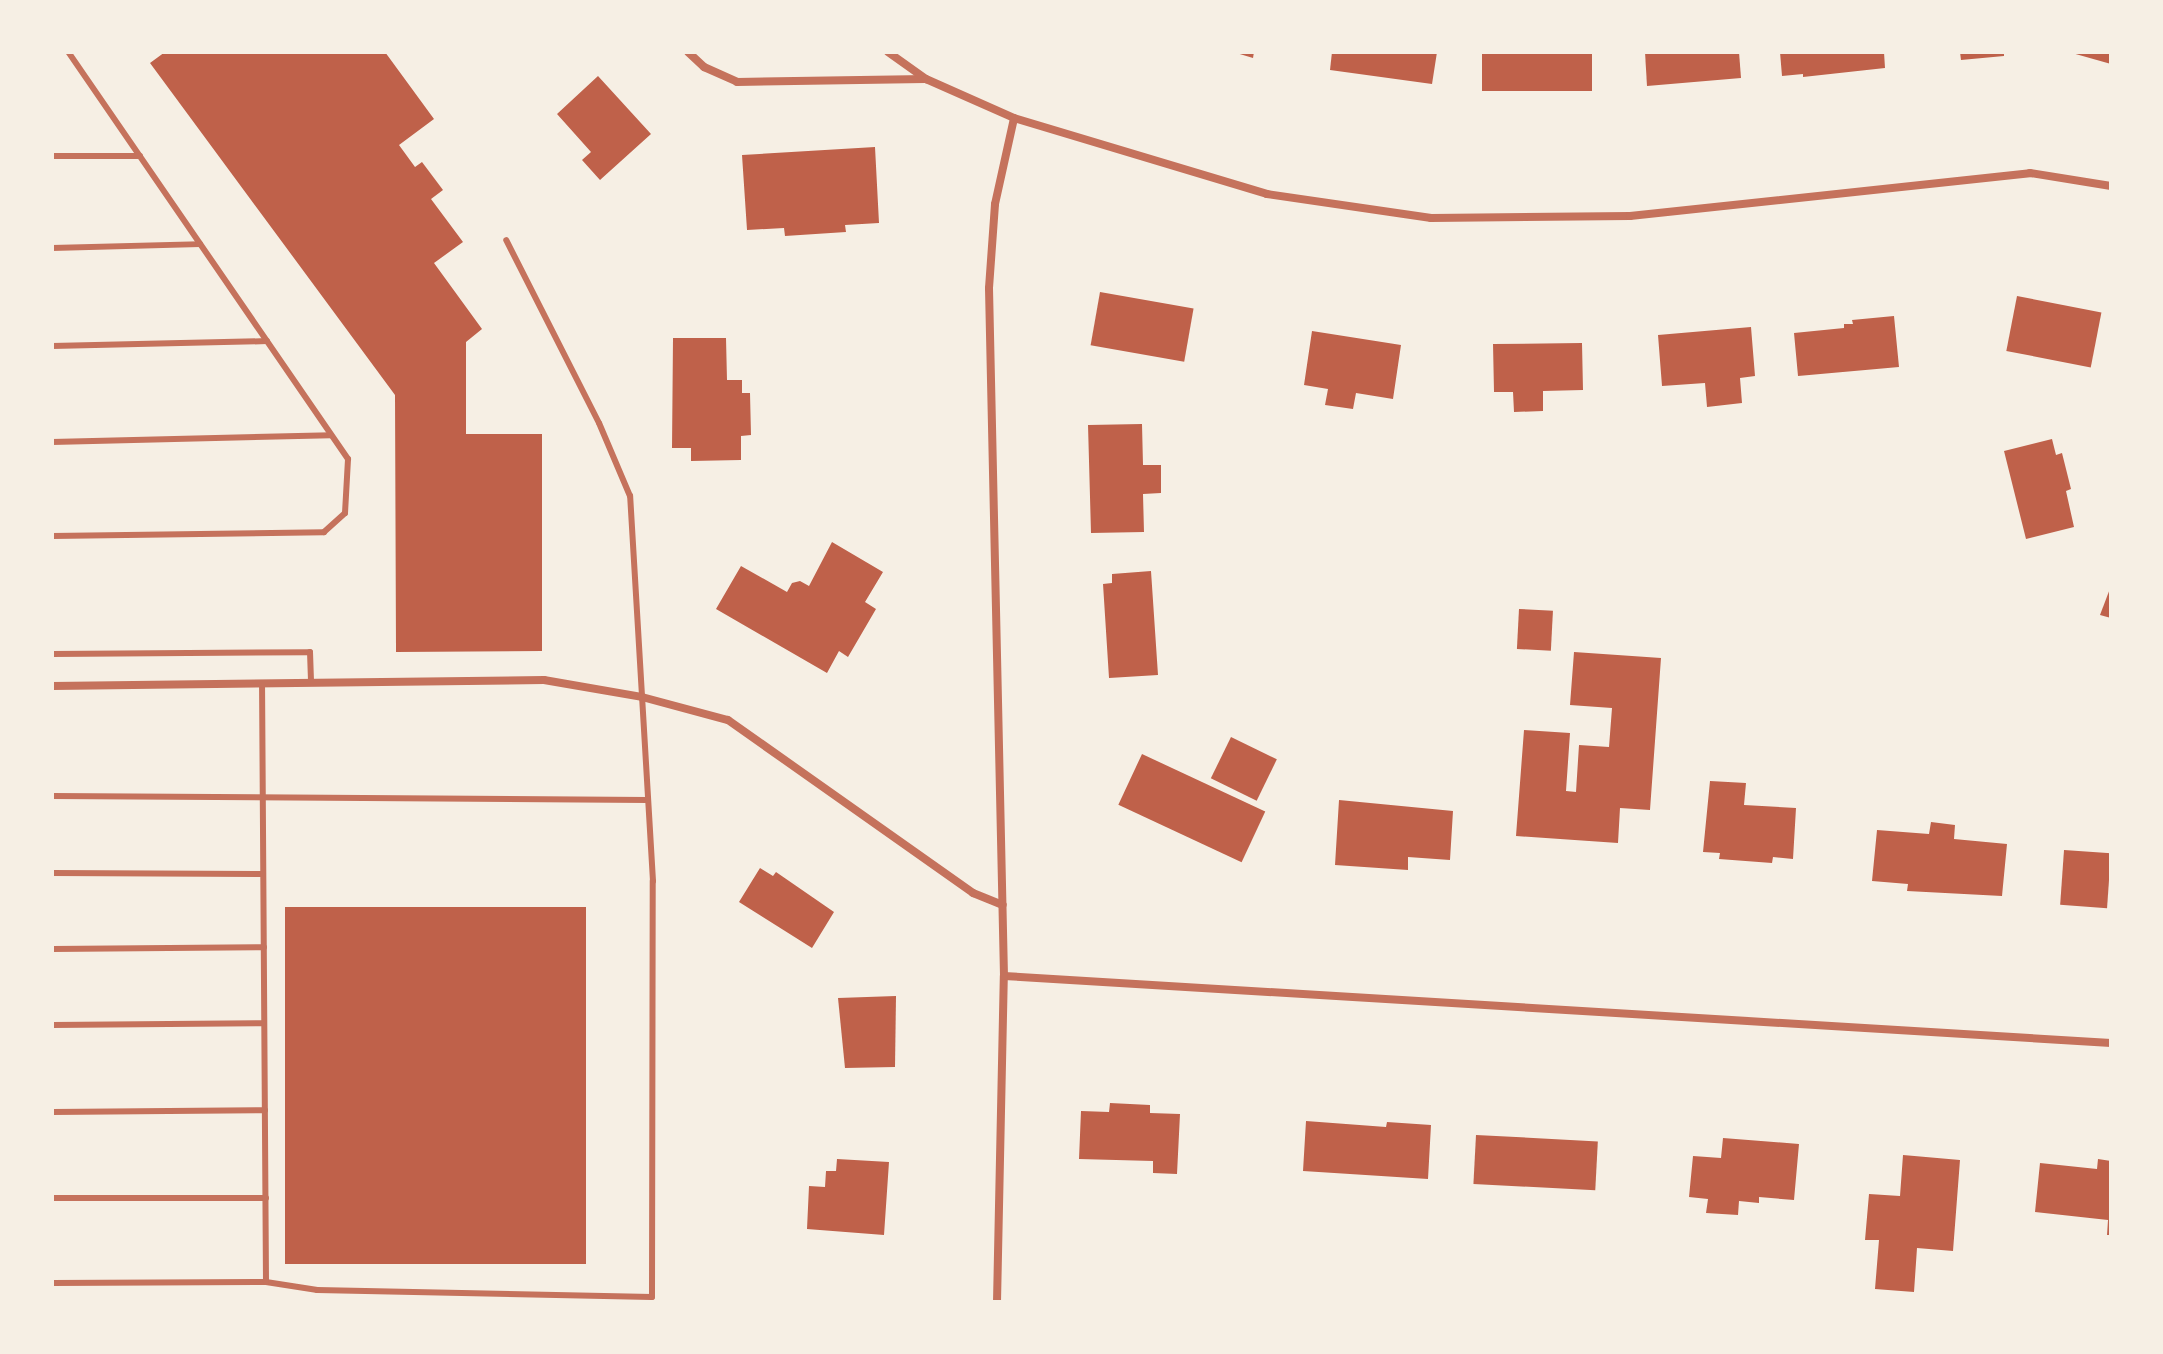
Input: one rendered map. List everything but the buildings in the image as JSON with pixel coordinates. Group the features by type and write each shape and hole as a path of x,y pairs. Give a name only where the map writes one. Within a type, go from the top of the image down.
{"street":[{"path":"688,52 704,67 737,82 926,79"},
{"path":"888,52 926,79 1014,118 1267,194 1431,218 1630,216 2030,173 2111,186"},
{"path":"997,1302 1004,976 989,288 995,204 1014,118"},
{"path":"52,686 544,680 642,697 728,720 973,893 1003,905"},
{"path":"1004,976 2111,1043"}],"lane":[{"path":"52,536 324,532 345,513 348,459 68,52"},
{"path":"52,156 140,156"},
{"path":"52,1283 266,1282 317,1290 652,1297 653,881 630,496 599,423 506,240"},
{"path":"52,248 200,244"},
{"path":"52,346 267,341"},
{"path":"52,442 331,435"},
{"path":"52,654 310,652 311,683"},
{"path":"262,684 266,1282"},
{"path":"52,796 263,795 648,800"},
{"path":"52,873 263,874"},
{"path":"52,949 264,947"},
{"path":"52,1025 264,1023"},
{"path":"52,1112 265,1110"},
{"path":"52,1198 266,1198"}]}
